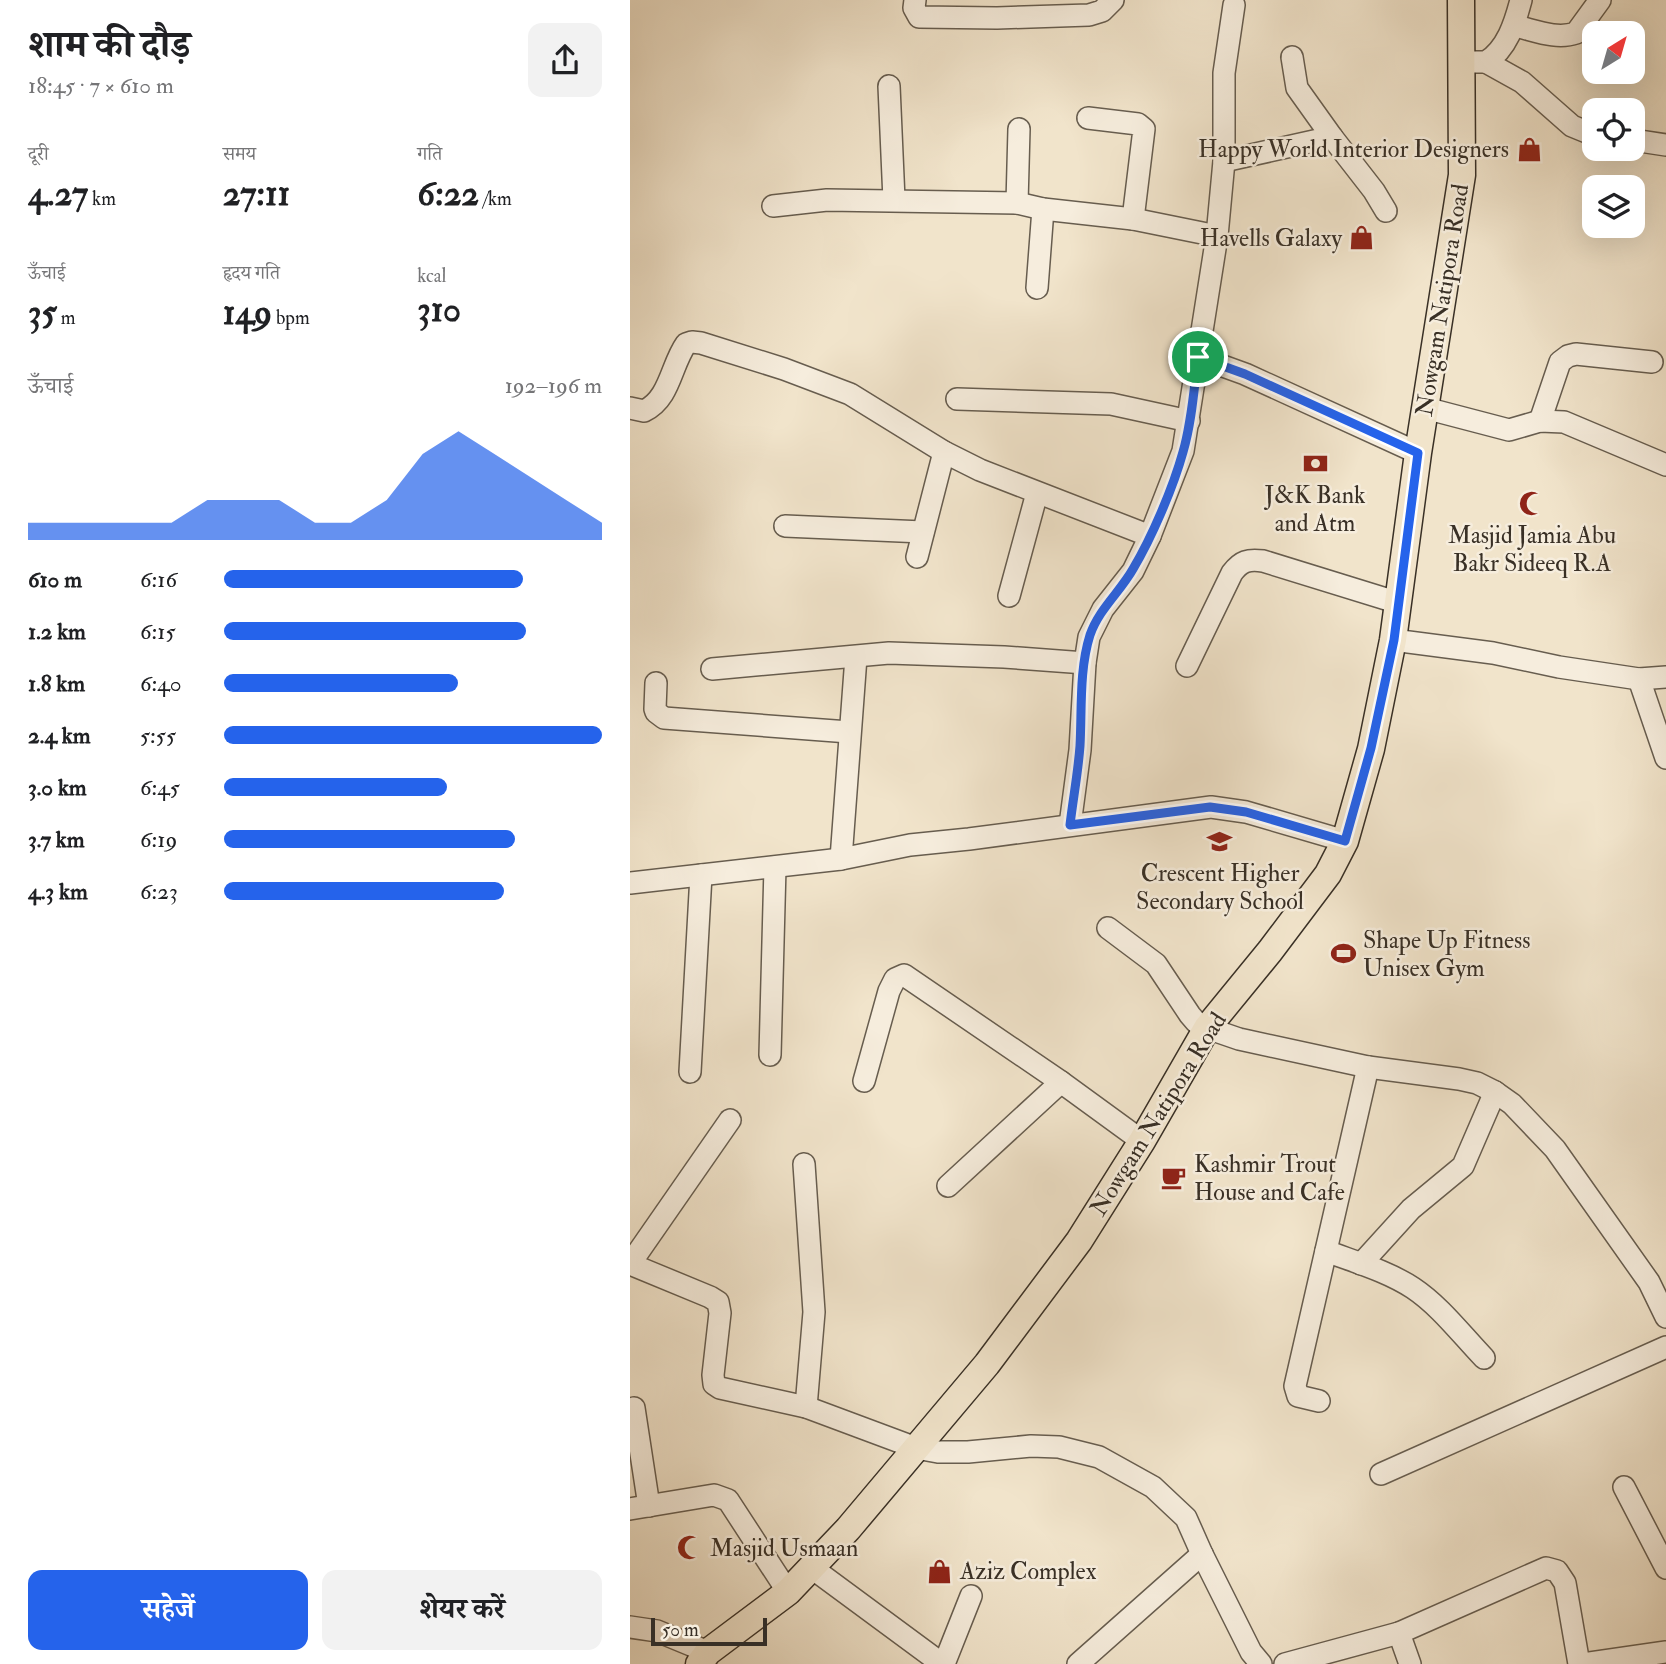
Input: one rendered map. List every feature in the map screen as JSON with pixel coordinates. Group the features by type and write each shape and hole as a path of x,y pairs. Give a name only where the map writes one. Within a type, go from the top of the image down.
{"main road":[{"name":"Nowgam Natipora Road","path":"703,1658 788,1592 812,1568 848,1530 987,1364 1079,1241 1142,1141 1207,1028 1328,874 1345,841 1371,748 1394,640 1418,453 1462,175 1474,62 1461,0"}],"street":[{"path":"915,0 914,8 919,17 997,18 1089,15 1102,11 1113,0"},
{"path":"1474,62 1501,48 1515,26 1521,0"},
{"path":"1515,26 1570,35 1576,33 1600,0"},
{"path":"1070,825 1080,750 1084,663 1089,637 1095,622 1133,570 1150,536 1183,451 1189,421 1217,236 1224,161 1223,86 1234,5"},
{"path":"1292,57 1297,88 1386,211"},
{"path":"1474,62 1522,82 1582,132"},
{"path":"888,86 894,200"},
{"path":"1087,118 1138,124 1143,129 1133,219"},
{"path":"1017,203 1019,129"},
{"path":"1224,161 1332,137"},
{"path":"1645,142 1666,145"},
{"path":"773,206 827,200 1017,203 1043,209 1133,219 1217,236"},
{"path":"1037,288 1043,209"},
{"path":"630,408 644,411 655,404 667,387 687,344 701,343 784,369 850,394 944,452 1037,493 1150,536"},
{"path":"1540,421 1560,362 1569,356 1576,354 1652,362"},
{"path":"1198,357 1245,374 1418,453"},
{"path":"957,399 1111,404 1189,421"},
{"path":"1425,408 1509,430 1540,421 1564,422 1666,465"},
{"path":"917,557 944,452"},
{"path":"1009,596 1037,493"},
{"path":"785,526 923,532"},
{"path":"1187,666 1232,573 1245,560 1263,561 1399,603"},
{"path":"1394,640 1493,653 1559,667 1639,679 1666,677"},
{"path":"712,670 889,653 1084,663"},
{"path":"841,859 856,657"},
{"path":"1639,679 1666,758"},
{"path":"656,683 655,709 664,718 849,732"},
{"path":"630,883 841,859 910,845 1210,807 1246,812 1345,841"},
{"path":"770,1055 775,867"},
{"path":"690,1072 701,875"},
{"path":"1108,928 1156,964 1190,1015 1207,1028 1238,1039 1368,1067 1459,1079 1495,1091 1512,1104 1555,1149 1658,1278 1666,1317"},
{"path":"864,1081 888,990 895,979 904,975 1142,1141"},
{"path":"1319,1401 1302,1398 1294,1391 1368,1067"},
{"path":"948,1186 1061,1082"},
{"path":"1361,1264 1411,1209 1463,1166 1495,1091"},
{"path":"730,1119 630,1264 718,1302 720,1313 713,1375 713,1382 717,1387 806,1407 916,1448 938,1452 968,1452 1031,1446 1059,1447 1099,1457 1153,1488 1176,1507 1192,1529 1251,1652 1261,1664"},
{"path":"804,1164 814,1312 806,1407"},
{"path":"1326,1251 1413,1287 1431,1302 1484,1358"},
{"path":"1381,1474 1666,1347"},
{"path":"634,1408 640,1508 714,1495 728,1500 788,1592"},
{"path":"1624,1487 1666,1568"},
{"path":"1077,1664 1202,1554"},
{"path":"812,1568 943,1664 971,1597"},
{"path":"1285,1664 1399,1633 1546,1568 1554,1569 1565,1583 1581,1664 1642,1659 1666,1652"},
{"path":"630,1627 657,1631 703,1658"},
{"path":"1399,1633 1409,1664"}],"place":[{"name":"Happy World Interior Designers","path":"1529,149"},
{"name":"Havells Galaxy","path":"1362,238"},
{"name":"J&K Bank and Atm","path":"1315,464"},
{"name":"Masjid Jamia Abu Bakr Sideeq R.A","path":"1532,504"},
{"name":"Crescent Higher Secondary School","path":"1220,842"},
{"name":"Shape Up Fitness Unisex Gym","path":"1343,954"},
{"name":"Kashmir Trout House and Cafe","path":"1174,1178"},
{"name":"Masjid Usmaan","path":"690,1548"},
{"name":"Aziz Complex","path":"940,1571"}],"route":[{"path":"1198,357 1245,374 1418,453 1394,640 1371,748 1345,841 1228,808 1191,808 1070,825 1080,750 1084,663 1089,637 1103,609 1133,570 1176,472 1193,400 1198,357"}]}
